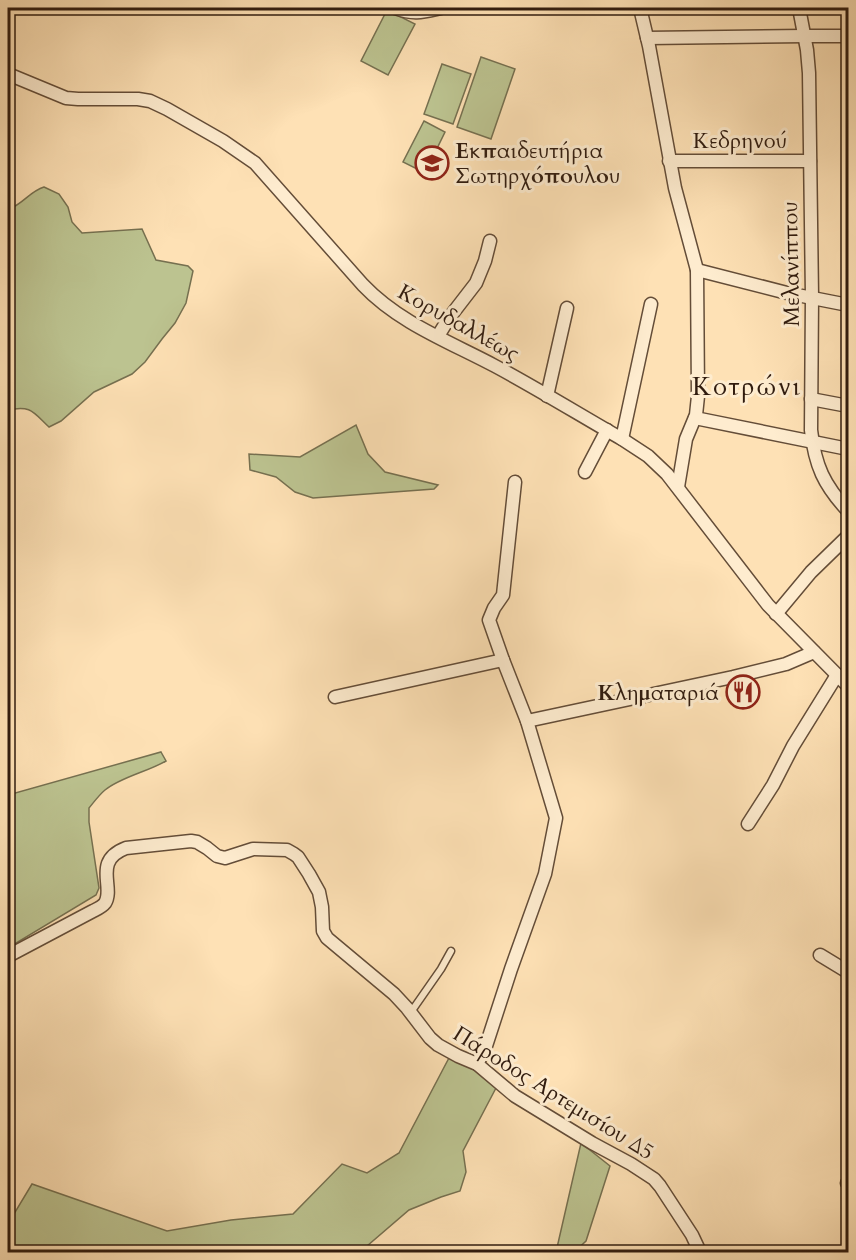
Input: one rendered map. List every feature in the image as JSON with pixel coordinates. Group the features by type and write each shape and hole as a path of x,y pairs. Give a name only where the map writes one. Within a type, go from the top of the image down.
{"street":[{"path":"395,8 415,13 441,8"},
{"path":"640,8 669,161 697,270 699,388 695,418 686,440 678,487"},
{"name":"Μελανίππου","path":"799,8 808,62 813,441 823,477 832,492 849,511"},
{"path":"647,38 849,36"},
{"name":"Κορυδαλλέως","path":"8,74 66,98 150,101 223,141 255,163 376,298 403,317 607,430 656,463 678,487 776,614 849,686"},
{"name":"Κεδρηνού","path":"669,161 810,161"},
{"path":"438,336 476,283 487,257 490,242"},
{"path":"697,270 787,293 849,305"},
{"path":"622,439 651,304"},
{"path":"547,396 567,308"},
{"path":"811,399 849,406"},
{"path":"695,418 849,449"},
{"path":"585,472 607,430"},
{"path":"477,1064 485,1049 545,874 556,818 527,721 489,620 503,595 515,482"},
{"path":"776,614 811,572 849,536"},
{"path":"527,721 733,678 786,664 814,652"},
{"path":"335,697 503,660"},
{"path":"748,824 837,675"},
{"name":"Πάροδος Αρτεμισίου Δ5","path":"8,956 104,904 107,898 108,864 116,853 126,848 191,841 225,858 253,849 287,850 298,857 319,892 322,907 322,931 327,938 394,994 438,1045 477,1064 507,1091 522,1101 654,1179 692,1235 700,1252"},
{"path":"820,955 849,972"}],"lane":[{"path":"411,1012 451,951"}],"green space":[{"path":"387,10 415,24 388,75 361,61"},
{"path":"481,57 515,69 491,139 457,127"},
{"path":"442,64 471,74 453,124 424,114"},
{"path":"424,121 445,132 425,173 403,162"},
{"path":"44,187 59,194 68,207 72,222 82,233 142,229 156,260 188,266 193,271 186,303 175,323 145,362 132,374 94,392 61,421 49,427 27,409 8,410 8,205 13,207"},
{"path":"356,425 368,454 385,472 438,485 434,489 313,498 295,492 276,477 250,470 249,454 300,457"},
{"path":"161,752 166,761 111,785 89,808 99,888 96,895 8,948 8,795"},
{"path":"450,1056 479,1072 496,1088 463,1151 466,1172 460,1191 409,1210 360,1252 8,1252 8,1220 11,1219 32,1184 167,1231 231,1220 293,1214 342,1164 367,1173 399,1153"},
{"path":"581,1143 610,1166 586,1241 574,1252 556,1252"}],"place":[{"name":"Εκπαιδευτήρια Σωτηρχόπουλου","path":"432,163"},
{"name":"Κληματαριά","path":"743,692"}],"district":[{"name":"Κοτρώνι","path":"747,386"}]}
